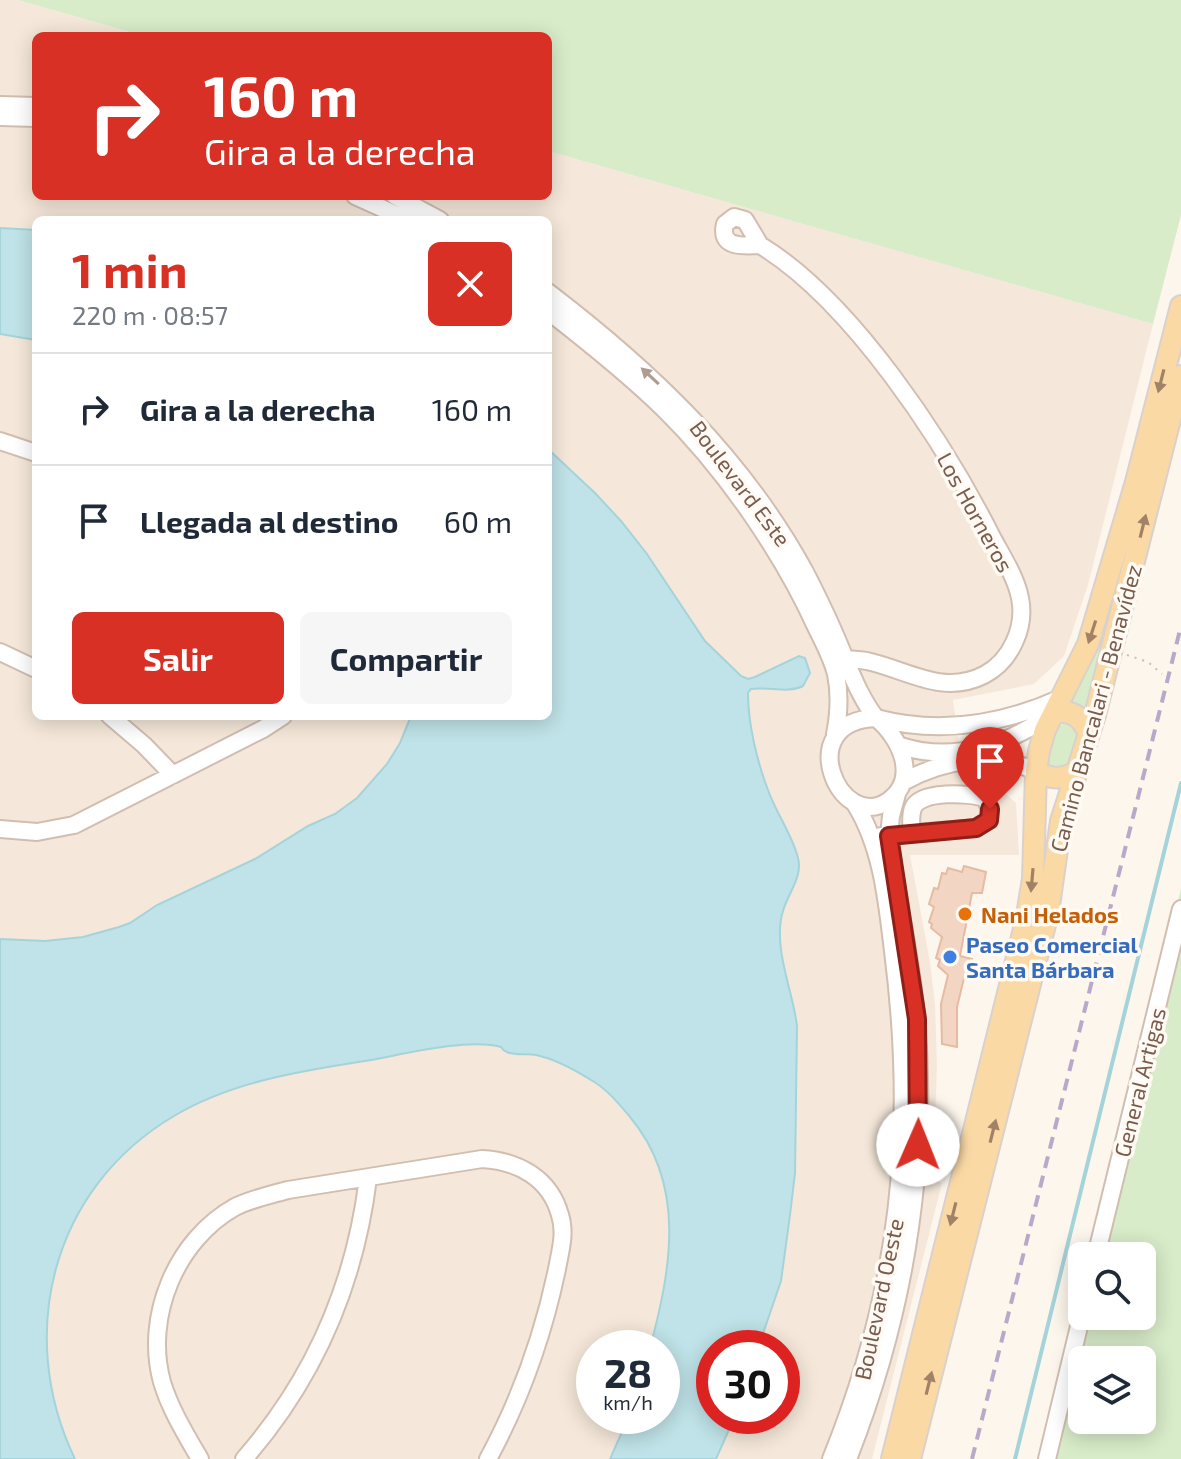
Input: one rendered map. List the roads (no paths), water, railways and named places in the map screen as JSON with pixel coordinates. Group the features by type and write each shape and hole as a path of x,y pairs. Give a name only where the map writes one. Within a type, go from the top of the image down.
{"main road":[{"name":"Camino Bancalari - Benavídez","path":"892,1459 1026,921 1033,879 1039,751 1057,705 1088,644 1181,306"},
{"name":"Camino Bancalari - Benavídez","path":"910,1459 1041,940 1053,884 1061,821 1079,770 1181,376"},
{"path":"1057,705 1080,718 1088,733"},
{"path":"1036,771 1044,776 1062,778 1079,770"}],"street":[{"path":"0,105 32,106"},
{"path":"0,117 32,118"},
{"path":"364,200 399,216"},
{"path":"402,200 429,216"},
{"name":"Los Horneros","path":"760,245 792,268 820,294 854,330 893,380 950,463 985,523 1020,596 1022,613 1011,649 999,665 969,681 937,683 869,661 838,659"},
{"name":"Boulevard Este","path":"552,296 737,483 838,659 876,718"},
{"name":"Boulevard Este","path":"552,313 594,337"},
{"path":"0,441 32,452"},
{"path":"0,652 32,667"},
{"name":"Boulevard Este","path":"835,734 838,659"},
{"path":"1036,771 1007,760 961,761 931,768 879,806 863,807 855,804 838,787 832,773 831,748 835,734 856,720 876,718 916,727 970,725 1057,705"},
{"path":"901,746 930,753 977,749 1025,731 1057,705"},
{"path":"876,718 901,746 900,788"},
{"path":"115,720 173,775"},
{"path":"0,829 37,832 74,825 276,720"},
{"name":"Boulevard Oeste","path":"831,1459 846,1449 901,1238 900,1189 912,978 889,829 900,788"},
{"name":"Boulevard Oeste","path":"855,804 872,836 910,1045"},
{"path":"872,836 889,829 911,826"},
{"name":"General Artigas","path":"1099,1242 1181,909"},
{"path":"200,1459 173,1410 162,1381 158,1326 163,1297 175,1271 203,1232 237,1206 288,1190 466,1161 497,1160 511,1163 534,1175 555,1201 563,1230 545,1318 519,1394 488,1459"},
{"path":"244,1459 290,1402 328,1331 353,1260 368,1178"},
{"path":"1047,1459 1078,1330"}],"water":[{"path":"0,228 32,230 32,339 0,334"},
{"path":"552,453 621,521 705,641 741,676 748,679 799,656 805,658 810,673 803,686 784,690 758,688 748,693 751,730 760,767 771,799 792,840 799,865 780,925 784,968 797,1026 795,1173 781,1281 764,1330 696,1330 696,1434 727,1434 716,1459 610,1459 621,1434 680,1434 680,1330 655,1330 664,1288 669,1228 667,1199 648,1143 612,1097 585,1076 543,1057 510,1053 500,1047 483,1044 431,1049 242,1086 174,1116 132,1146 99,1182 73,1223 56,1268 48,1315 48,1363 57,1411 75,1459 0,1459 0,939 45,941 83,937 130,923 157,905 255,859 308,826 335,814 357,798 387,764 409,720 552,720"}],"waterway":[{"path":"1015,1459 1181,783"}],"railway":[{"path":"972,1459 1181,626"}],"place":[{"name":"Nani Helados","path":"965,914"},
{"name":"Paseo Comercial Santa Bárbara","path":"950,957"}]}
